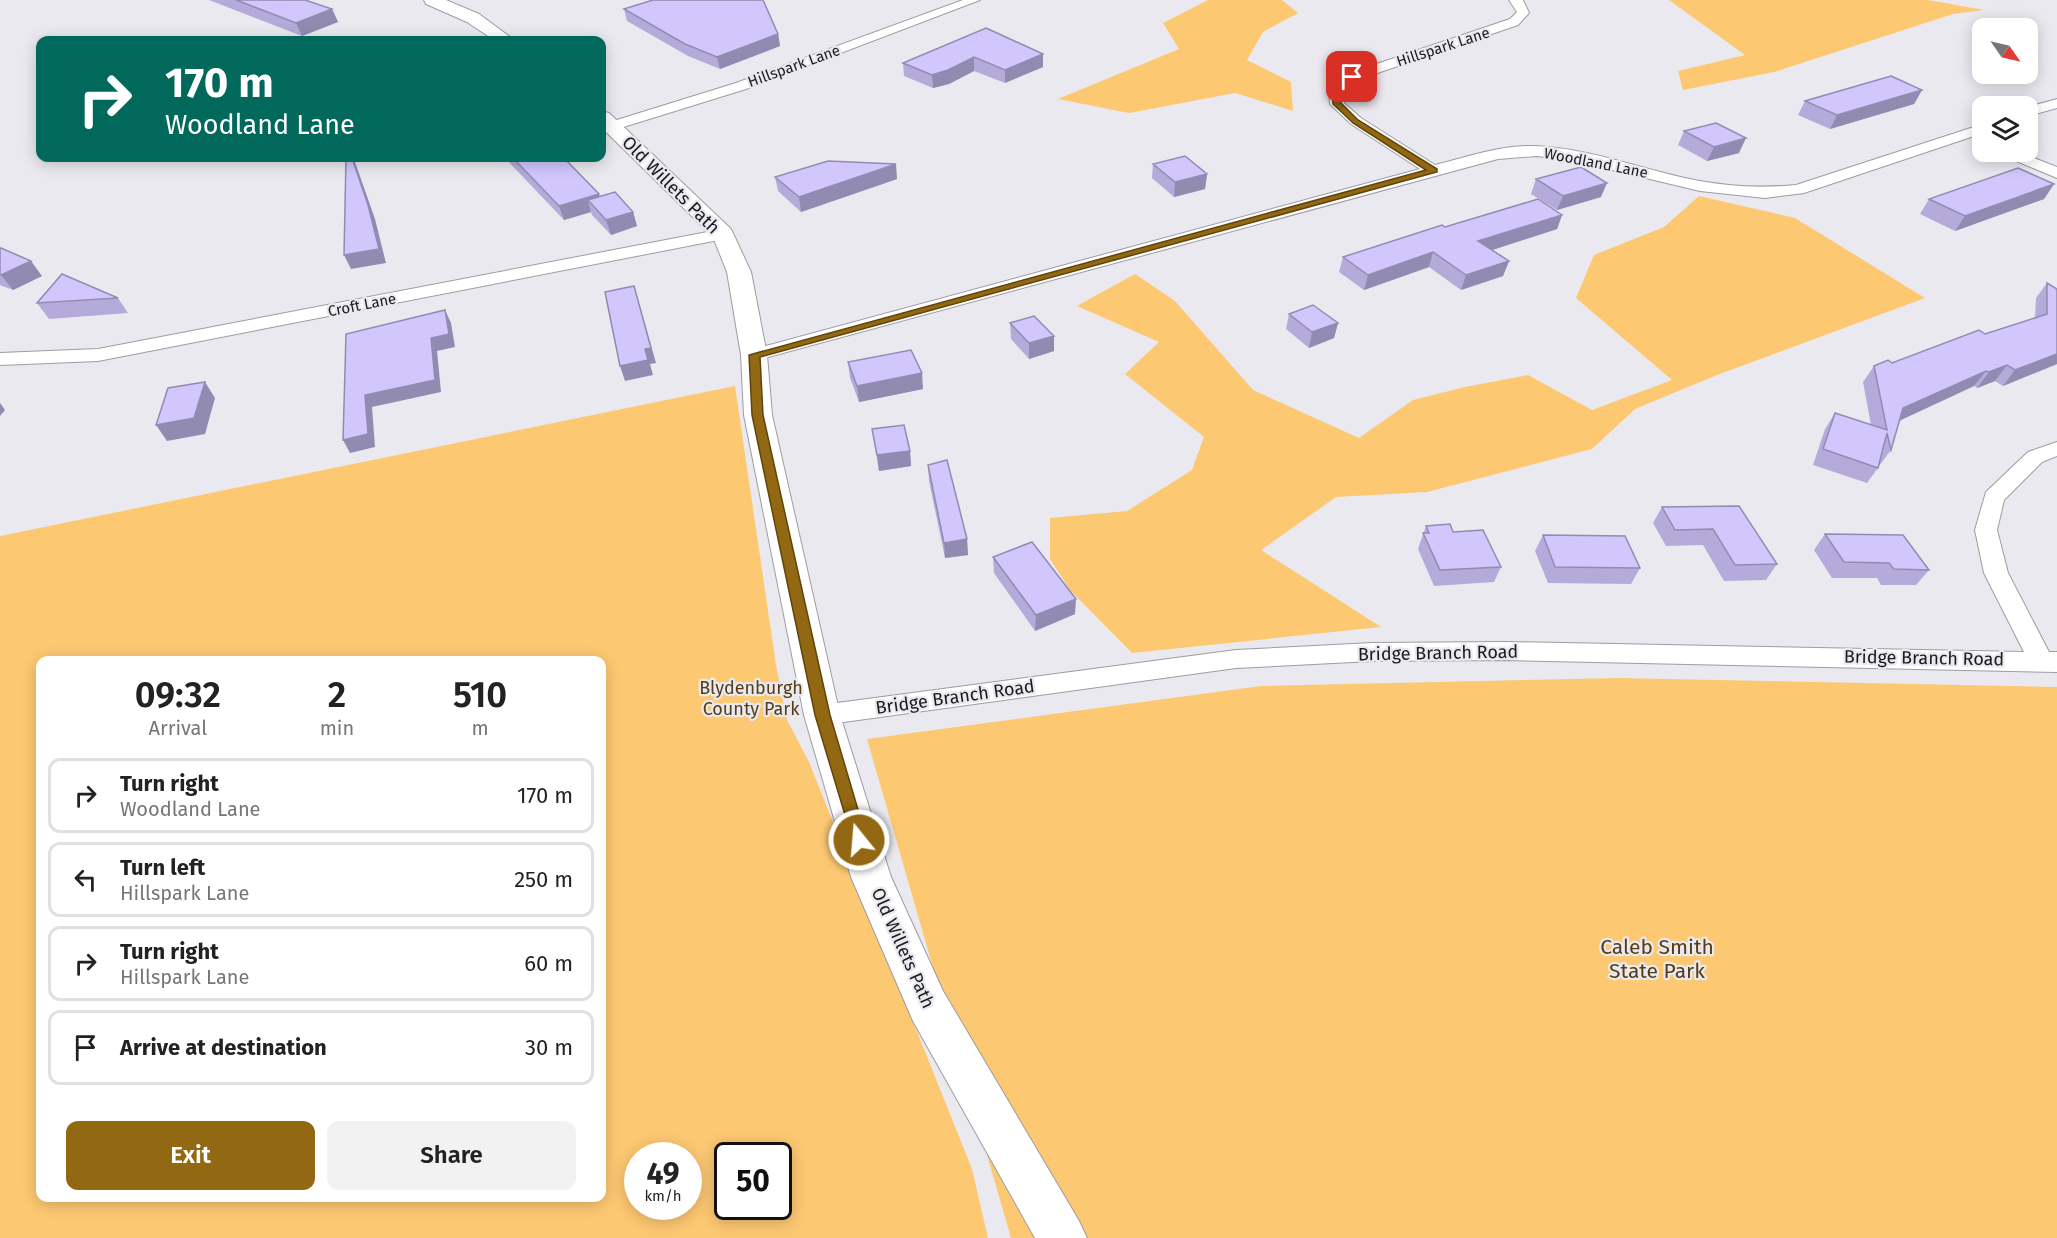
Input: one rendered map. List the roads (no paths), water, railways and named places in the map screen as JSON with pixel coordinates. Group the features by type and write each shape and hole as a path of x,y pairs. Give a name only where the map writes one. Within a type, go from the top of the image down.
{"main road":[{"path":"432,0 473,18 499,36"},
{"name":"Old Willets Path","path":"607,122 723,234 739,272 754,355 758,415 822,715 872,877 928,1006 1062,1238"}],"street":[{"name":"Hillspark Lane","path":"607,122 741,86 974,0"},
{"name":"Hillspark Lane","path":"1433,171 1356,121 1337,104 1336,89 1352,77 1514,22 1523,13 1520,4 1515,0"},
{"path":"2038,109 2057,103"},
{"name":"Woodland Lane","path":"754,355 1501,154 1536,151 1565,155 1732,192 1774,194 1798,190 1972,132"},
{"path":"1966,134 1972,136"},
{"path":"2031,162 2057,173"},
{"name":"Croft Lane","path":"0,359 98,356 723,234"},
{"path":"2049,661 1996,573 1986,530 1994,497 2035,457 2057,449"},
{"name":"Bridge Branch Road","path":"822,715 1236,659 1372,652 1506,651 2049,661"}],"park label":[{"name":"Blydenburgh County Park","path":"751,698"},
{"name":"Caleb Smith State Park","path":"1657,959"}]}
